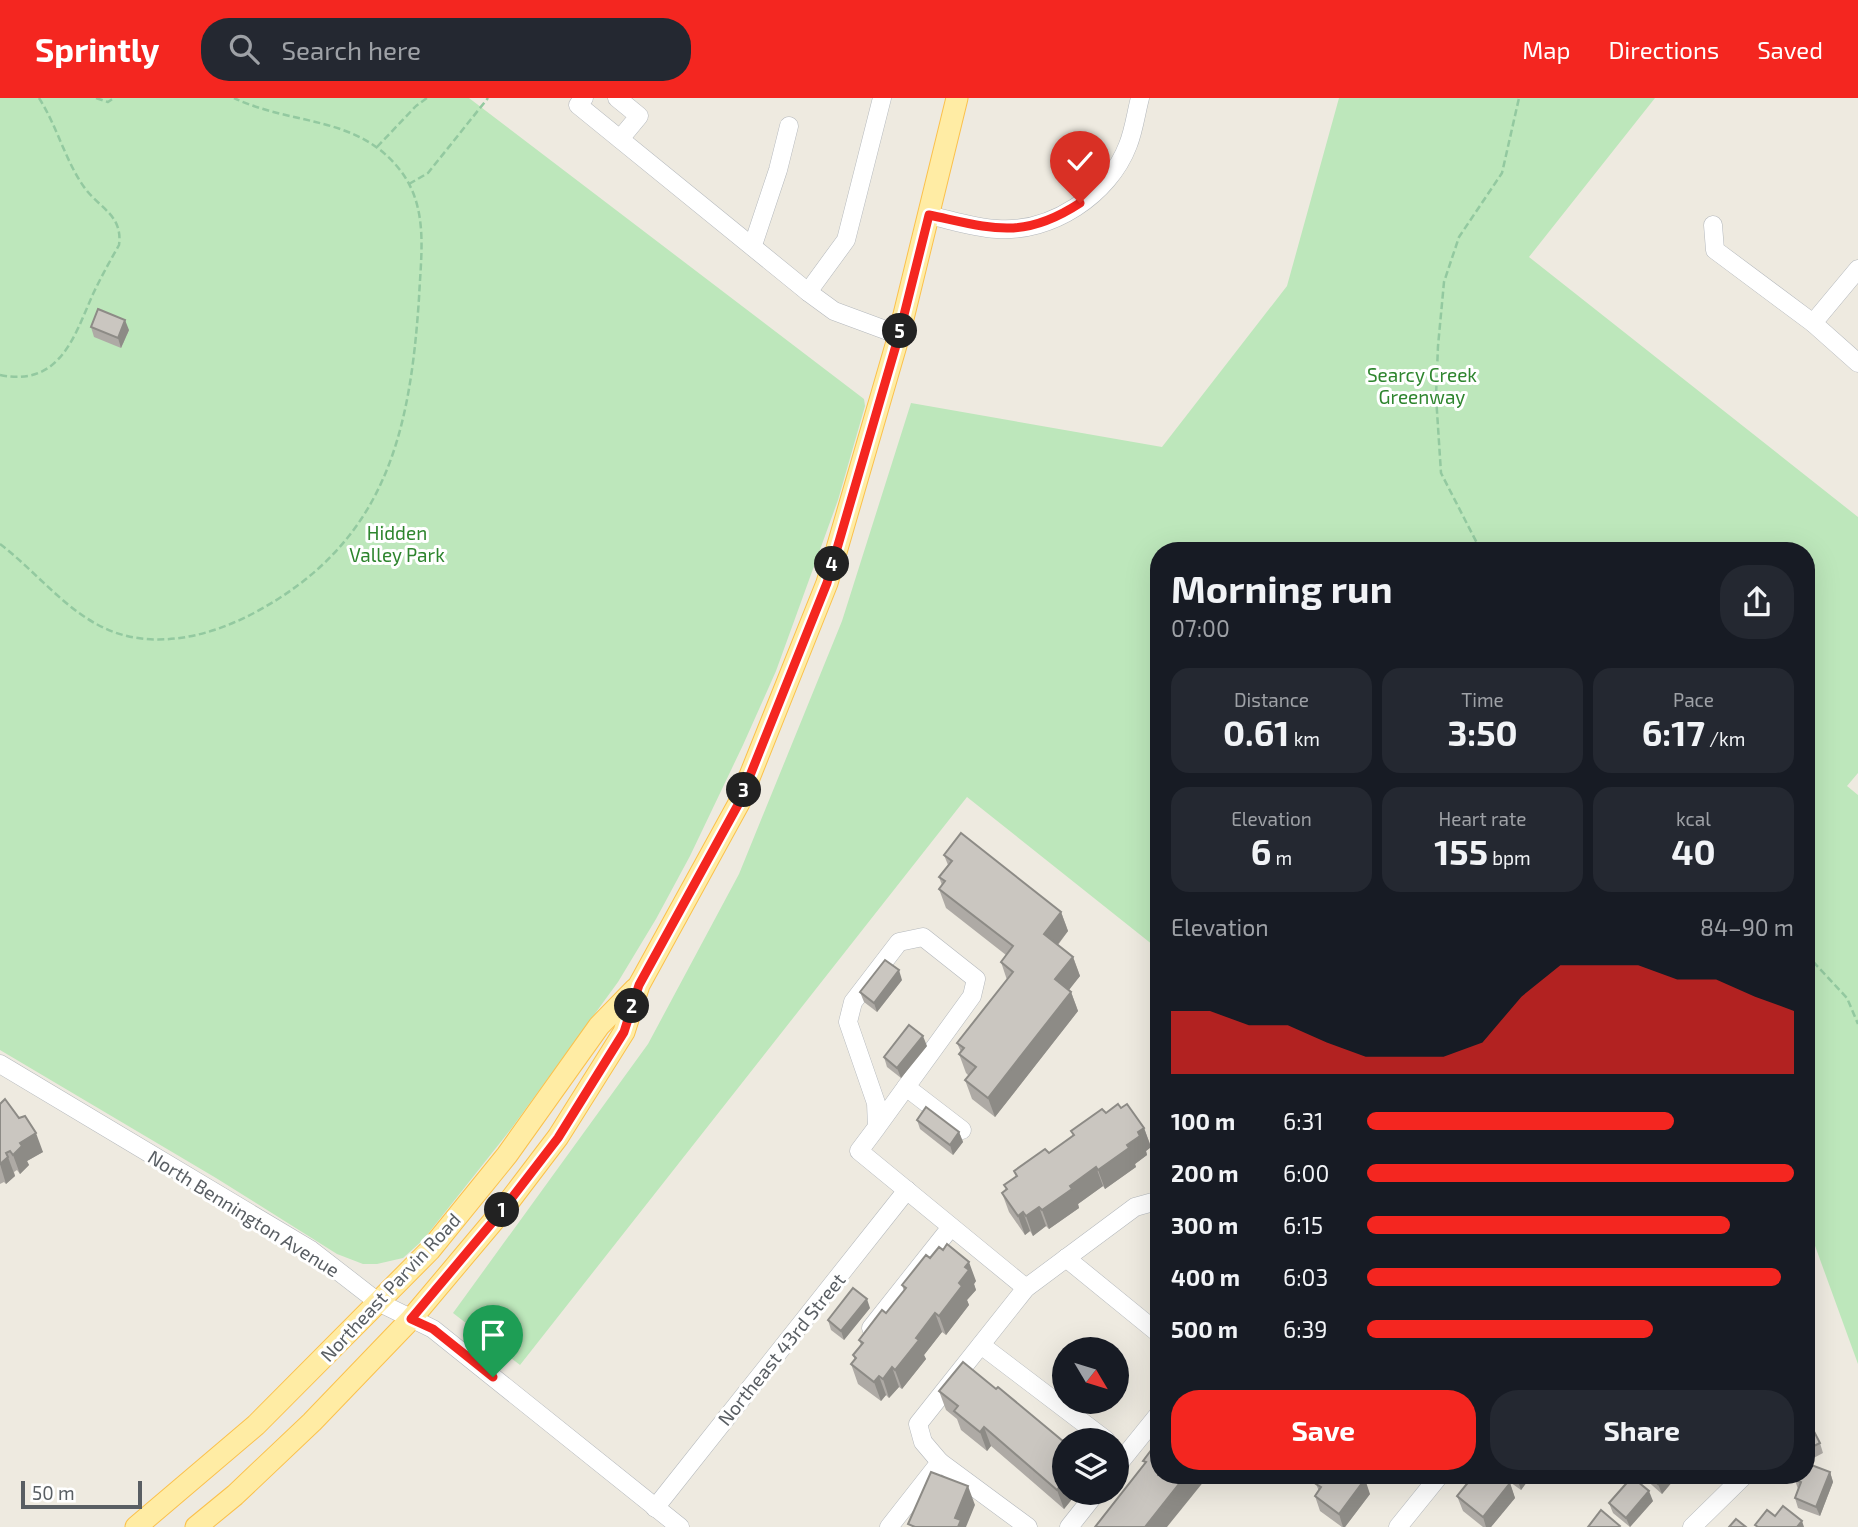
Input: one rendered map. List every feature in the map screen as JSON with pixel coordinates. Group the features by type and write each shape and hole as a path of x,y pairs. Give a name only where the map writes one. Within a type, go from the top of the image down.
{"main road":[{"name":"Northeast Parvin Road","path":"196,1527 312,1422 411,1319 501,1212 558,1138 624,1032 639,985 739,803 827,583 899,335 957,98"},
{"name":"Northeast Parvin Road","path":"136,1527 256,1425 430,1250 507,1155 599,1026 639,985"}],"street":[{"path":"584,98 578,105 808,292 834,311 899,335"},
{"path":"617,98 639,116 620,139"},
{"path":"808,292 846,240 882,98"},
{"path":"929,215 995,229 1021,229 1058,218 1100,188 1118,166 1128,144 1140,98"},
{"path":"752,245 778,170 789,126"},
{"path":"1713,225 1715,250 1813,323 1858,363"},
{"path":"1813,323 1858,269"},
{"path":"877,1127 876,1103 848,1023 853,1002 899,942 923,937 976,979 972,996 877,1127 859,1151 1026,1288"},
{"name":"North Bennington Avenue","path":"2,1068 311,1250 378,1302 437,1332 680,1527"},
{"path":"906,1087 962,1130"},
{"name":"Northeast 43rd Street","path":"655,1507 907,1191"},
{"path":"1028,1527 940,1462 923,1442 918,1424 1026,1288 1135,1207 1150,1203"},
{"path":"863,1338 951,1227"},
{"path":"1066,1258 1150,1326"},
{"path":"981,1345 1090,1428"},
{"path":"1129,1447 1150,1424"},
{"path":"889,1527 940,1462"},
{"path":"1398,1527 1433,1484"},
{"path":"1692,1527 1736,1484"},
{"path":"1069,1527 1086,1505"}],"path":[{"path":"0,375 15,377 43,370 65,353 120,242 118,224 83,185 57,128 39,98"},
{"path":"96,98 108,102 114,98"},
{"path":"0,544 85,617 115,633 158,640 200,634 242,619 293,589 328,560 354,529 376,494 391,464 402,429 416,338 421,219 409,184 401,171 367,139 348,131 270,113 234,98"},
{"path":"377,147 427,98"},
{"path":"409,184 428,173 488,98"},
{"path":"1476,542 1441,473 1436,396 1444,282 1459,237 1502,173 1519,98"},
{"path":"1815,964 1847,998 1858,1024"}],"green space":[{"name":"Hidden Valley Park","path":"0,98 469,98 864,399 865,406 838,500 776,671 690,856 618,982 511,1129 423,1240 403,1258 363,1264 337,1254 216,1178 0,1050"},
{"name":"Searcy Creek Greenway","path":"1339,98 1655,98 1529,257 1858,517 1858,773 1847,786 1858,795 1858,1364 1815,1246 1815,542 1150,542 1150,943 967,797 520,1365 453,1313 648,1044 739,874 842,621 911,403 1162,447 1287,286"}],"building":[{"path":"98,309 125,320 118,338 91,327"},
{"path":"961,833 1061,912 1044,934 1073,957 1055,979 1071,992 988,1098 965,1080 976,1067 959,1054 964,1048 957,1043 1013,972 1001,962 1013,946 939,889 945,881 939,877 952,861 944,855"},
{"path":"885,960 899,970 874,1003 860,992"},
{"path":"909,1025 923,1036 897,1068 884,1057"},
{"path":"5,1099 19,1118 25,1116 36,1133 20,1143 22,1146 13,1155 10,1151 6,1153 8,1157 0,1164 0,1104"},
{"path":"1118,1104 1121,1108 1127,1104 1144,1128 1138,1132 1140,1136 1127,1145 1129,1148 1098,1170 1096,1167 1070,1186 1072,1189 1042,1210 1039,1207 1026,1216 1023,1212 1018,1216 1002,1193 1007,1189 1004,1185 1017,1176 1014,1171 1045,1149 1049,1153 1074,1135 1071,1131 1102,1109 1106,1113"},
{"path":"926,1107 959,1132 950,1145 917,1120"},
{"path":"947,1244 969,1262 965,1267 969,1270 959,1283 962,1286 939,1316 935,1313 916,1338 919,1340 895,1370 892,1367 883,1379 879,1376 874,1382 851,1364 856,1358 853,1355 863,1343 859,1340 882,1310 886,1313 906,1288 902,1285 926,1255 930,1258 939,1247 943,1250"},
{"path":"853,1288 867,1299 841,1331 828,1320"},
{"path":"963,1362 1052,1432 1052,1486 984,1427 980,1432 954,1411 958,1406 939,1391"},
{"path":"1150,1452 1150,1484 1179,1484 1145,1527 1095,1527 1112,1505 1129,1505 1129,1484 1146,1462 1143,1461"},
{"path":"1815,1466 1830,1472 1816,1507 1795,1498 1800,1484 1815,1484"},
{"path":"931,1472 968,1486 955,1518 961,1520 958,1527 915,1527 908,1524"},
{"path":"1316,1484 1361,1484 1339,1514 1315,1496 1321,1487"},
{"path":"1467,1484 1509,1484 1483,1517 1457,1496"},
{"path":"1626,1484 1640,1484 1649,1491 1626,1518 1609,1503"},
{"path":"1783,1506 1802,1521 1797,1527 1755,1525 1767,1510 1775,1516"},
{"path":"1601,1510 1620,1526 1588,1527"},
{"path":"1736,1519 1746,1527 1729,1527"}],"route":[{"path":"493,1377 433,1329 411,1319 501,1212 558,1138 624,1032 639,985 739,803 827,583 899,335 929,215 995,229 1021,229 1058,218 1080,203"}]}
